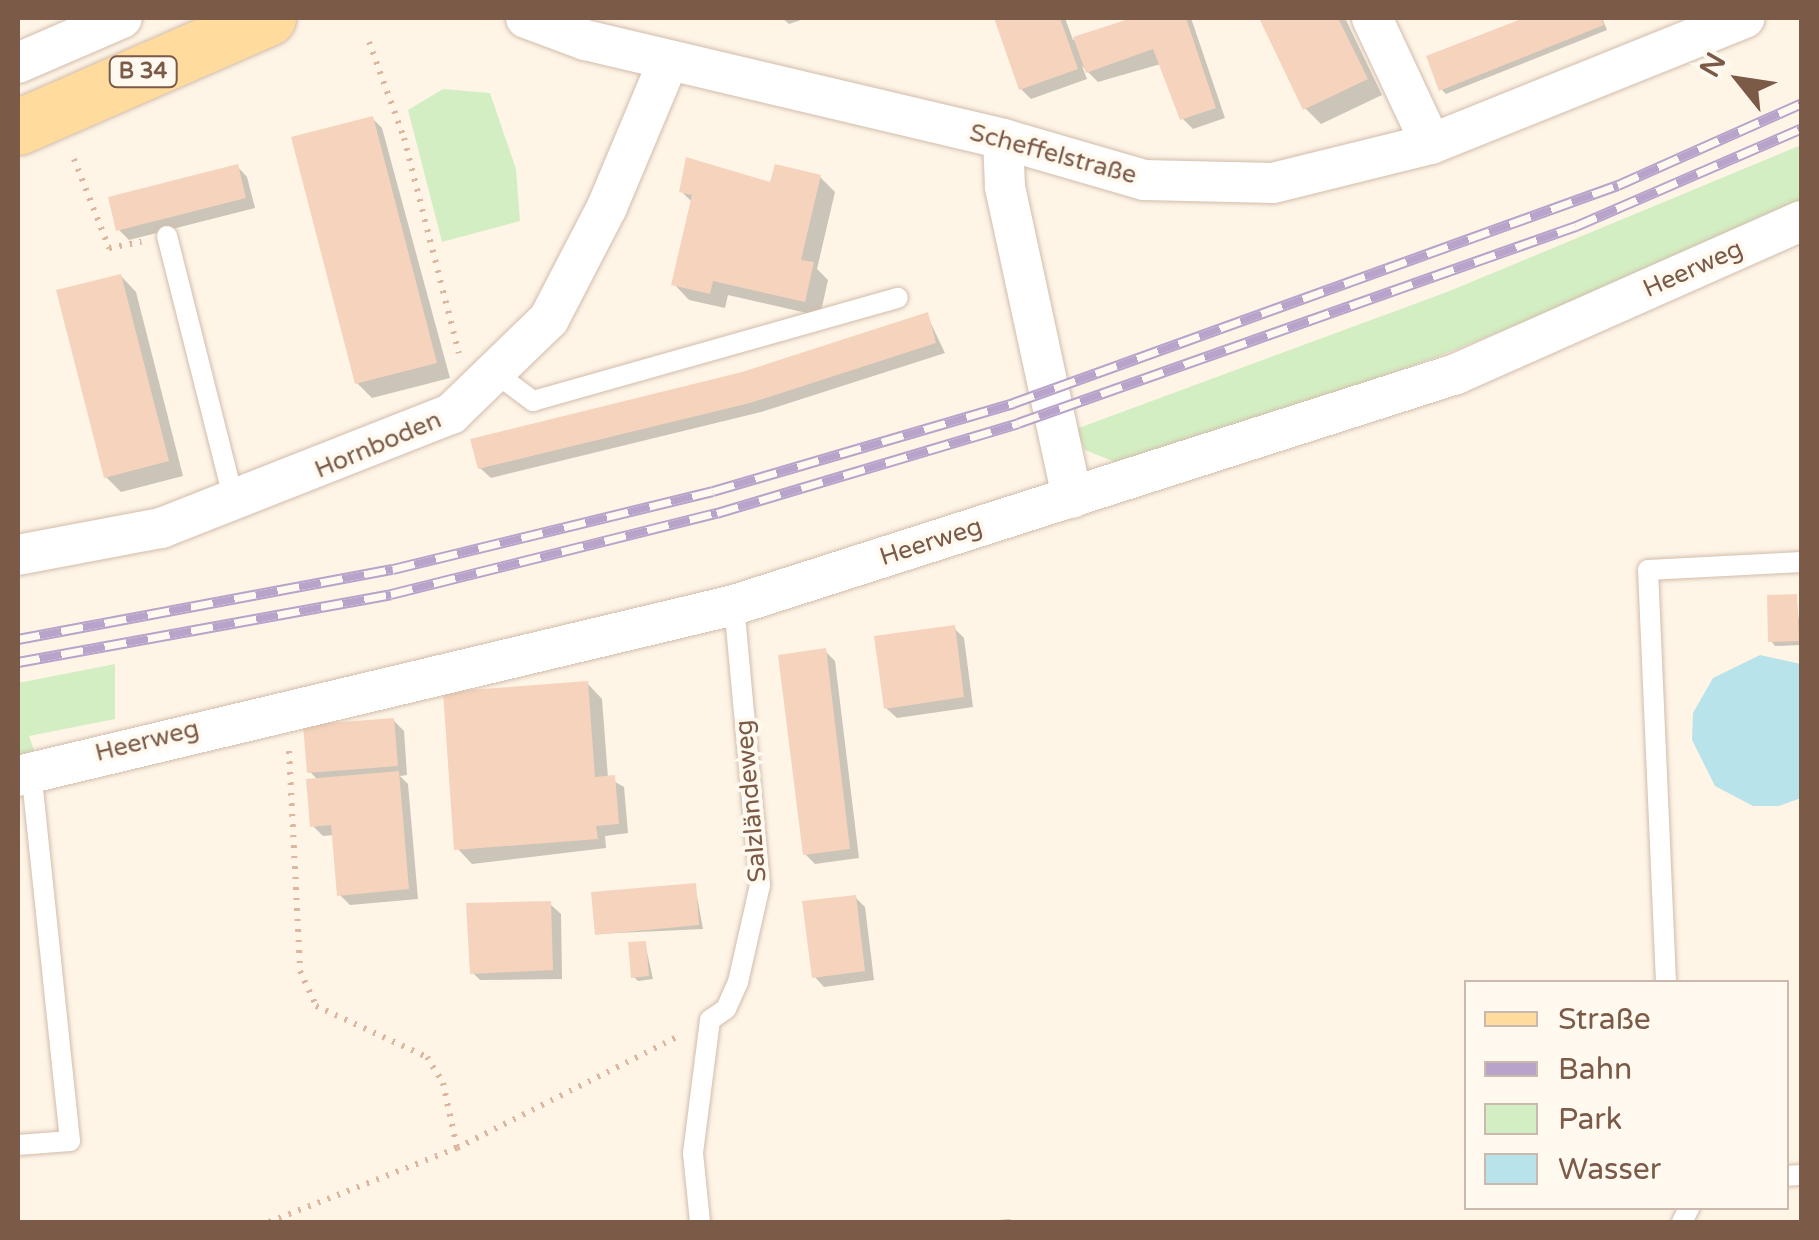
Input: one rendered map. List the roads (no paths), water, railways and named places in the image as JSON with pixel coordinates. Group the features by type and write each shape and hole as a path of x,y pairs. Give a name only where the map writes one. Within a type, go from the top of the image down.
{"main road":[{"name":"B 34","path":"18,127 268,18"}],"street":[{"path":"18,63 122,18"},
{"name":"Scheffelstraße","path":"526,18 668,62 1003,139 1144,180 1273,183 1431,144 1742,18"},
{"path":"1372,18 1431,144"},
{"name":"Hornboden","path":"18,555 161,528 451,414 549,319 607,207 668,62"},
{"path":"1003,139 1005,186 1072,498"},
{"name":"Heerweg","path":"24,772 734,604 1456,374 1802,222"}],"lane":[{"path":"167,236 234,501"},
{"path":"486,381 533,401 898,298"},
{"path":"1666,980 1648,570 1802,562"},
{"name":"Salzländeweg","path":"700,1222 693,1153 710,1020 726,1009 738,982 760,885 734,604"},
{"name":"Heerweg","path":"18,1145 70,1141 24,772"}],"water":[{"path":"1760,655 1801,664 1801,798 1779,806 1753,806 1715,786 1692,740 1693,713 1713,678"}],"railway":[{"path":"18,639 393,569 713,491 1013,403 1618,185 1802,103"},
{"path":"18,662 391,594 717,513 1018,423 1576,226 1802,128"}]}
